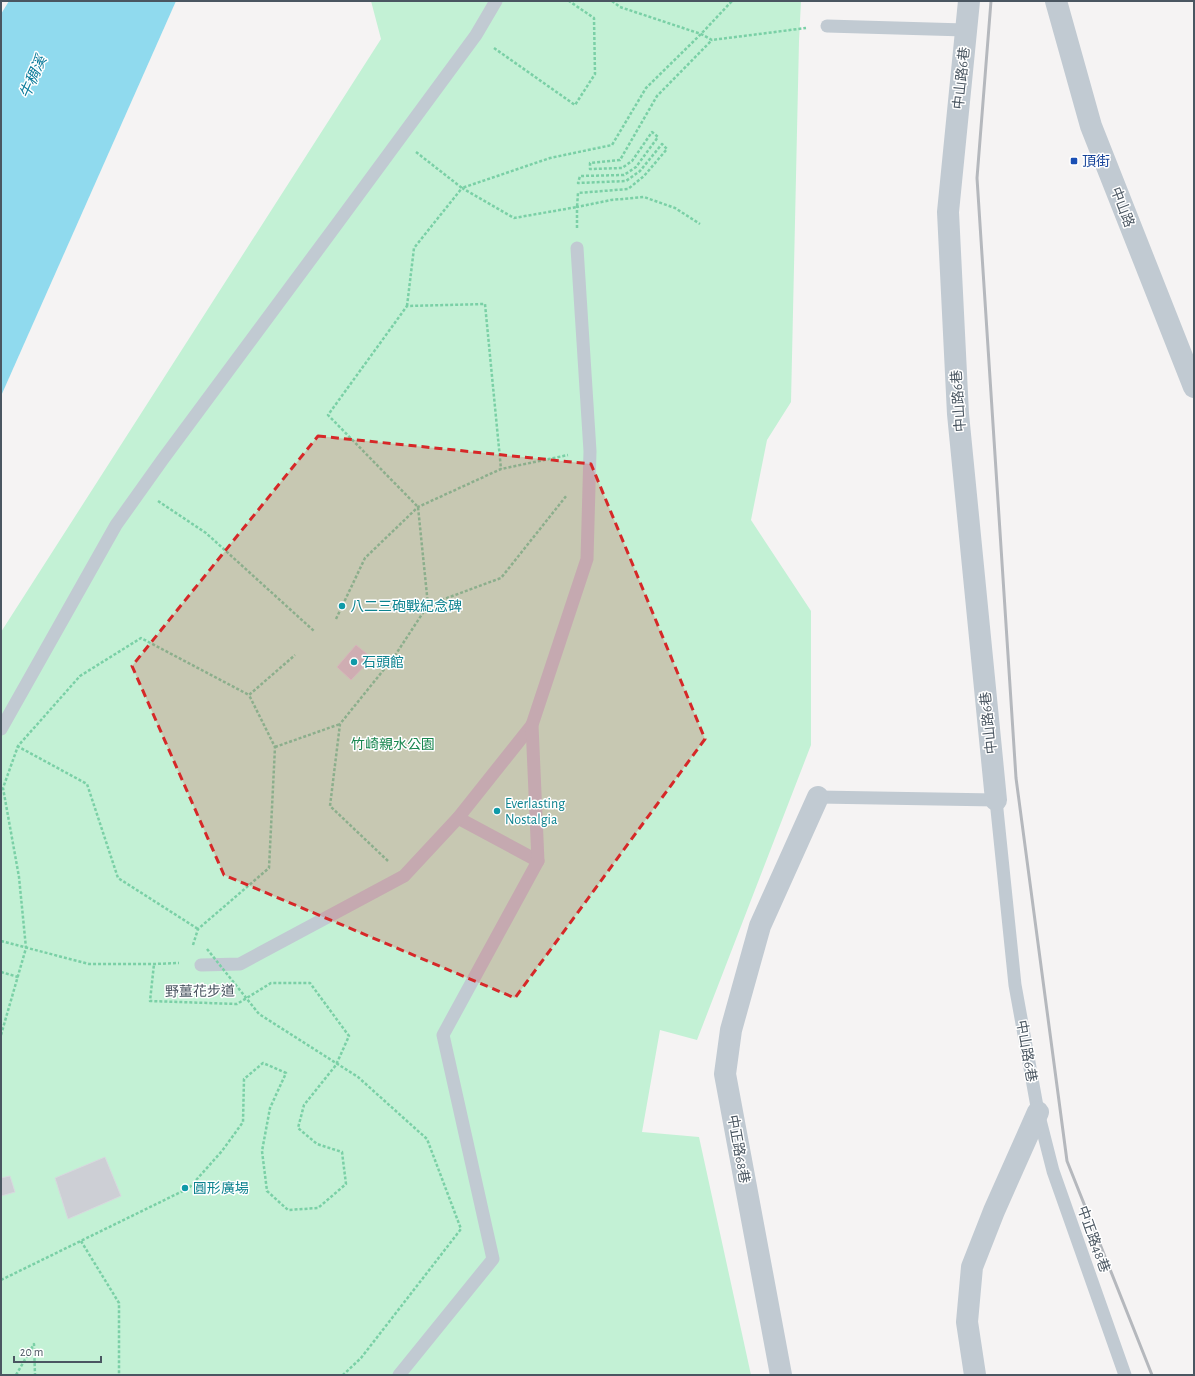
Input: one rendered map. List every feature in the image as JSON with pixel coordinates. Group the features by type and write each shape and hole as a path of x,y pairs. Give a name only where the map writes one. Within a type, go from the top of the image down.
{"street":[{"name":"中山路6巷","path":"968,1 948,212 958,414 996,800"},
{"name":"中山路","path":"1056,1 1092,126 1194,386"},
{"name":"中正路68巷","path":"781,1375 725,1074 731,1030 760,926 818,797"},
{"path":"975,1375 967,1322 972,1267 994,1211 1038,1112"}],"lane":[{"path":"1,729 116,525 163,459 476,35 496,1"},
{"path":"827,26 966,30"},
{"path":"201,965 240,964 404,876 458,818 532,725 588,559 590,451 577,248"},
{"path":"399,1375 493,1259 444,1035 538,861 532,725"},
{"path":"818,797 996,800"},
{"name":"中山路6巷","path":"996,800 1015,985 1038,1112"},
{"path":"458,818 538,861"},
{"name":"中正路48巷","path":"1038,1112 1053,1171 1125,1375"}],"path":[{"path":"476,35 575,105 595,74 594,18 568,1"},
{"path":"612,1 620,8 701,34 712,40 827,26"},
{"path":"428,605 418,506 328,415 407,306 414,248 462,188 550,158 612,145 646,88 732,1"},
{"path":"577,248 578,193 628,189 644,176 667,149 662,144 640,171 626,181 578,183 580,176 624,175 636,167 658,137 652,132 632,161 622,168 590,169 590,163 620,160 657,96 712,40"},
{"path":"400,139 462,188 514,218 611,200 644,196 675,208 700,224"},
{"path":"407,306 485,304 501,469"},
{"path":"336,619 365,558 418,506 501,469 590,451"},
{"path":"275,747 340,724 394,657 428,605 501,578 590,466"},
{"path":"153,498 206,533 314,631"},
{"path":"1,1035 26,948 19,877 3,788 18,746 80,676 141,638 249,695 275,747 269,868 198,929 187,962"},
{"path":"249,695 294,655"},
{"path":"340,724 330,806 404,876"},
{"path":"18,746 86,784 118,878 198,929"},
{"path":"1,941 89,964 154,964 187,962 201,965"},
{"path":"207,949 259,1014 358,1077 427,1139 461,1229 361,1358 343,1375"},
{"name":"野薑花步道","path":"81,1241 189,1188 209,1167 243,1122 244,1079 263,1064 286,1073 270,1108 262,1151 267,1191 288,1210 318,1208 346,1184 342,1152 317,1144 298,1128 304,1104 336,1065 349,1036 310,983 271,983 237,1004 150,1002 154,964"},
{"path":"1,972 18,977"},
{"path":"1,1280 81,1241 119,1303 119,1375"},
{"path":"16,1375 34,1344 34,1375"}],"highlighted area":[{"path":"318,436 591,464 705,739 515,998 224,875 132,666"}],"green space":[{"name":"竹崎親水公園","path":"371,1 801,1 791,402 767,440 751,520 811,611 811,745 697,1040 660,1030 642,1132 699,1137 751,1375 1,1375 1,632 381,39"}],"water":[{"name":"牛稠溪","path":"9,1 176,1 1,396 1,14"}],"building":[{"name":"石頭館","path":"356,645 372,658 351,680 337,667"},
{"path":"105,1157 121,1196 68,1219 55,1178"},
{"path":"10,1176 15,1192 1,1196 1,1178"}],"railway":[{"path":"991,1 977,178 1016,778 1067,1161 1152,1375"}],"place":[{"name":"頂街","path":"1074,161"},
{"name":"八二三砲戰紀念碑","path":"342,606"},
{"name":"石頭館","path":"354,662"},
{"name":"Everlasting Nostalgia","path":"497,811"},
{"name":"圓形廣場","path":"185,1188"}]}
